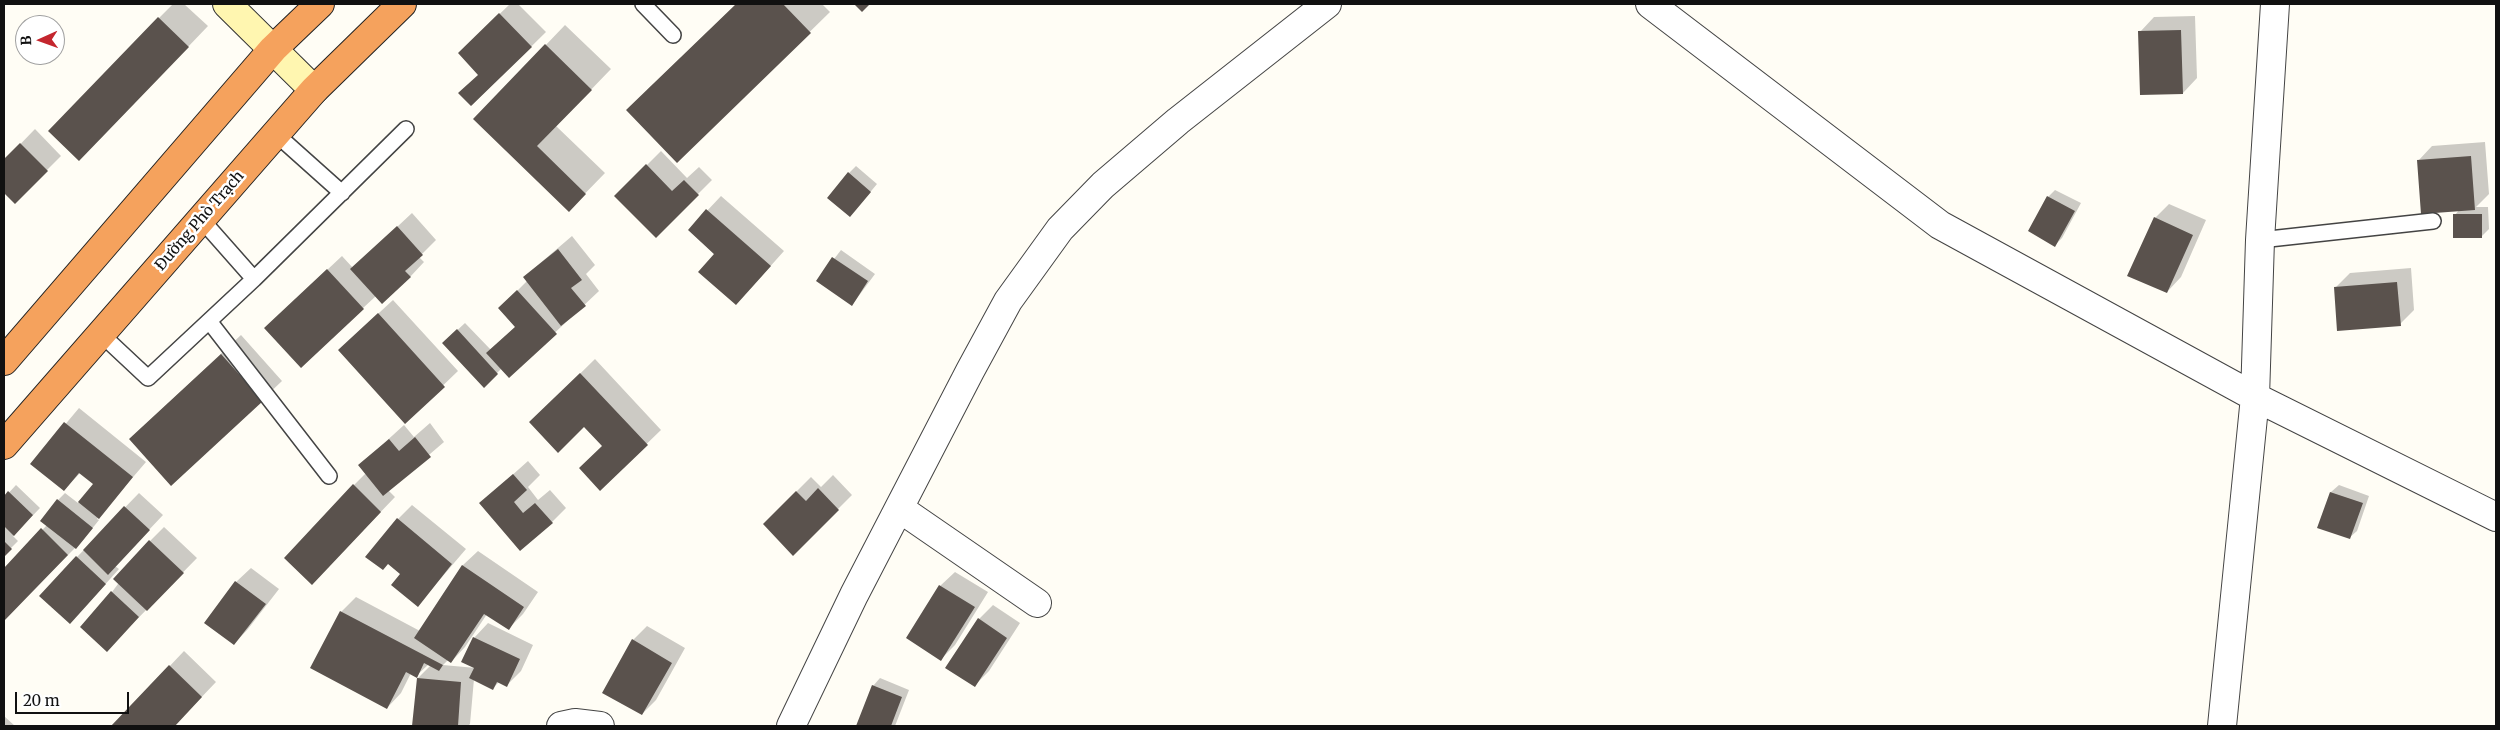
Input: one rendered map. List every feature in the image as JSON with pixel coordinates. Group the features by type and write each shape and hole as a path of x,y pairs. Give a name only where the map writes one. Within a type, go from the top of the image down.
{"highway":[{"path":"4,361 274,49 320,4"},
{"name":"Đường Phò Trạch","path":"4,445 314,90 402,4"}],"main road":[{"path":"226,4 314,90"}],"street":[{"path":"791,726 899,508 1008,301 1060,229 1103,185 1178,121 1327,4"},
{"path":"1650,4 1940,225 2255,397 2496,517"},
{"path":"2222,726 2255,397 2260,240 2275,4"},
{"path":"899,508 1037,603"},
{"path":"562,726 575,723 600,726"}],"lane":[{"path":"644,4 673,35"},
{"path":"101,334 148,378 254,279 406,129"},
{"path":"276,134 342,193"},
{"path":"202,219 254,279"},
{"path":"2260,240 2433,221"},
{"path":"209,321 329,476"}],"building":[{"path":"736,4 783,4 811,33 677,163 626,110"},
{"path":"854,4 870,4 862,12"},
{"path":"499,13 532,47 471,106 458,93 478,75 458,53"},
{"path":"158,17 189,47 79,161 48,131"},
{"path":"2181,30 2183,94 2140,95 2138,31"},
{"path":"545,44 592,90 537,146 586,194 569,212 473,119"},
{"path":"20,143 48,171 15,204 4,193 4,159"},
{"path":"2471,156 2475,210 2421,214 2417,160"},
{"path":"646,164 672,191 684,180 699,195 656,238 614,196"},
{"path":"848,172 871,192 850,217 827,198"},
{"path":"2047,196 2075,211 2055,247 2028,231"},
{"path":"706,209 771,266 736,305 698,272 714,254 688,230"},
{"path":"2453,214 2482,214 2482,238 2453,238"},
{"path":"2154,217 2193,235 2167,293 2127,276"},
{"path":"397,226 423,255 405,271 411,277 382,304 350,269"},
{"path":"558,249 582,280 571,288 586,306 561,326 523,277"},
{"path":"832,257 868,281 852,306 816,281"},
{"path":"327,269 364,309 301,368 264,328"},
{"path":"2397,282 2401,326 2337,331 2334,287"},
{"path":"517,290 557,334 509,378 486,353 515,327 498,308"},
{"path":"378,313 445,387 405,424 338,350"},
{"path":"457,329 498,374 484,388 442,343"},
{"path":"221,354 263,401 171,486 129,439"},
{"path":"580,373 648,445 600,491 579,468 602,446 584,427 558,453 529,422"},
{"path":"64,422 133,477 99,519 78,502 93,484 79,473 64,491 30,464"},
{"path":"415,437 431,457 383,496 358,465 389,439 399,451"},
{"path":"513,474 527,490 514,502 523,513 535,503 553,523 520,551 479,503"},
{"path":"353,484 381,512 312,585 284,558"},
{"path":"818,488 839,510 793,556 763,524 796,491 806,501"},
{"path":"8,491 33,515 14,536 4,526 4,496"},
{"path":"2330,492 2363,503 2350,539 2317,528"},
{"path":"57,499 93,528 76,549 40,521"},
{"path":"124,506 150,530 108,575 83,550"},
{"path":"397,518 452,564 418,607 391,585 400,574 388,564 383,570 365,557"},
{"path":"41,528 68,555 4,621 4,568"},
{"path":"149,540 184,573 147,611 113,579"},
{"path":"4,541 12,549 4,557"},
{"path":"76,556 106,584 70,624 39,596"},
{"path":"462,565 524,607 509,630 484,614 451,663 414,638"},
{"path":"235,581 266,604 234,645 204,623"},
{"path":"939,585 975,607 941,661 906,638"},
{"path":"111,591 139,617 107,652 80,627"},
{"path":"340,611 443,665 439,671 424,663 417,678 406,672 387,709 310,668"},
{"path":"978,618 1007,638 975,687 945,668"},
{"path":"473,637 520,659 507,687 497,682 493,690 469,678 474,668 461,662"},
{"path":"632,639 672,663 642,715 602,693"},
{"path":"169,665 202,697 175,726 111,726"},
{"path":"417,678 461,682 458,726 412,726"},
{"path":"872,685 902,697 891,726 856,726"}]}
